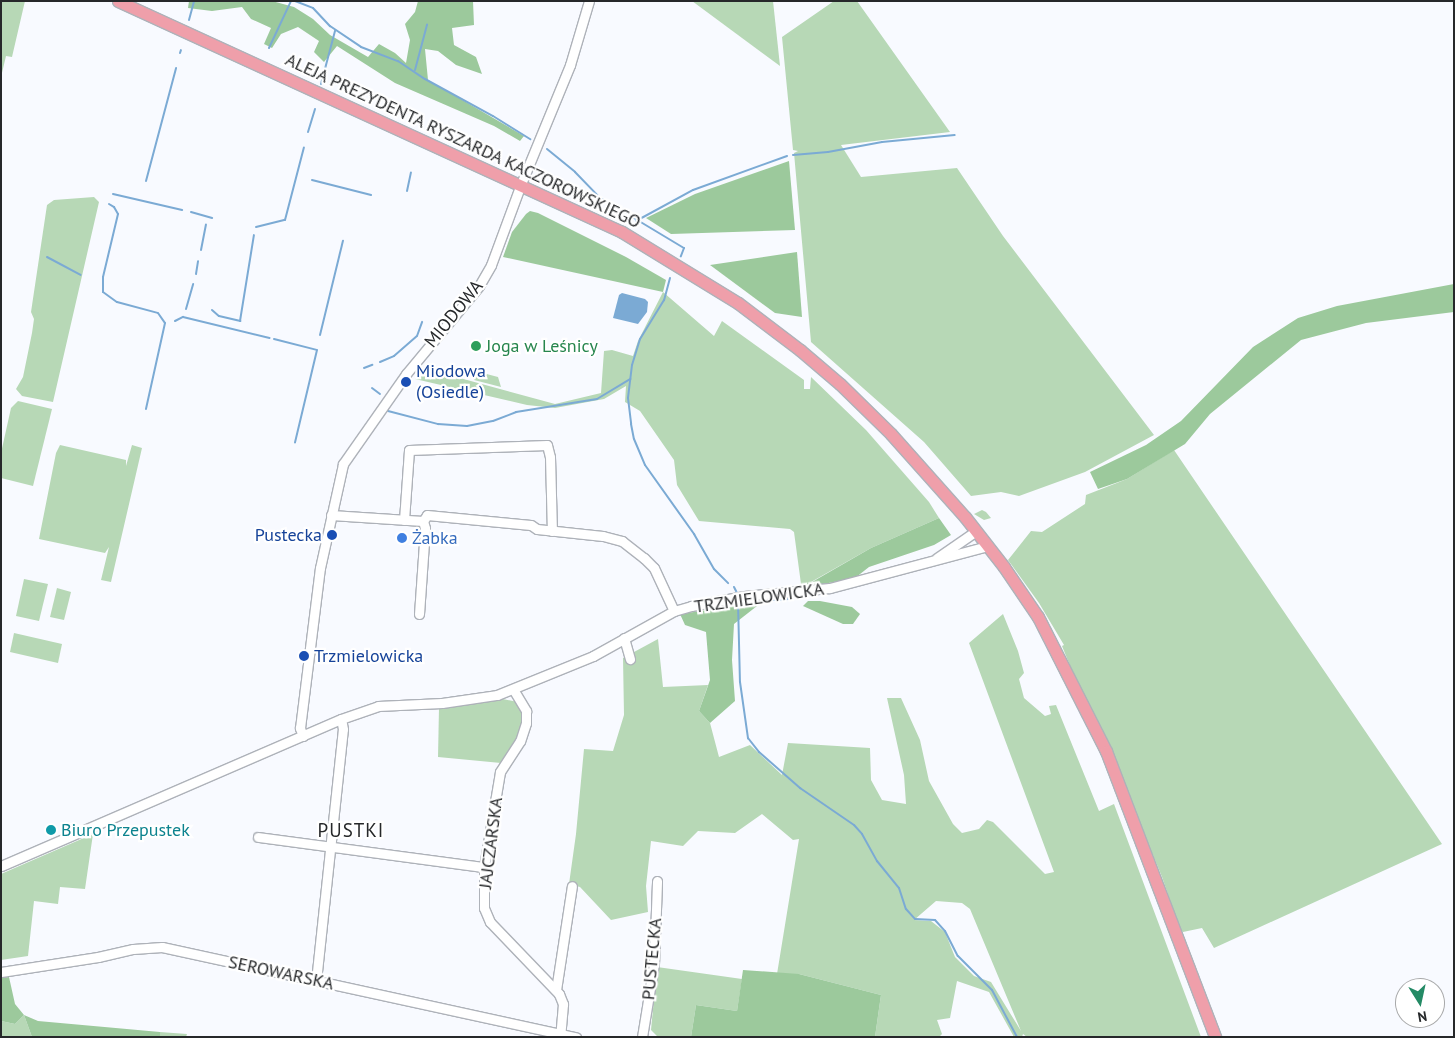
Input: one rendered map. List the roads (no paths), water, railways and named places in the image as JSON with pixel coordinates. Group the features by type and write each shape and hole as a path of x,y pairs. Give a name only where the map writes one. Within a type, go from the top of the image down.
{"main road":[{"name":"ALEJA PREZYDENTA RYSZARDA KACZOROWSKIEGO","path":"118,1 521,184 636,240 738,303 800,350 840,384 891,434 976,531 1038,617 1106,751 1214,1037"}],"street":[{"name":"MIODOWA","path":"303,736 300,728 310,640 330,515 342,464 409,370 483,279 491,265 521,184 570,65 589,1"},
{"path":"404,520 409,450 547,445 550,457 552,531"},
{"path":"330,515 423,521"},
{"path":"418,614 425,528 423,521 427,515 531,525 536,529 603,536 622,541 654,568 674,611"},
{"name":"TRZMIELOWICKA","path":"935,559 976,531"},
{"name":"TRZMIELOWICKA","path":"1,866 342,719 378,706 470,700 497,695 594,656 674,611 744,596 830,588 886,575 935,559 988,546"},
{"path":"624,638 630,659"},
{"name":"JAJCZARSKA","path":"513,689 526,711 526,724 520,741 500,772 484,867 484,908 486,916 556,990 563,1004 560,1035"},
{"path":"316,981 342,719"},
{"path":"258,837 330,845 484,867"},
{"name":"PUSTECKA","path":"642,1037 654,964 658,881"},
{"path":"556,990 572,886"},
{"name":"SEROWARSKA","path":"1,972 98,957 133,949 162,947 576,1037"}],"water":[{"path":"622,293 645,299 648,302 647,312 638,324 613,318 619,295"}],"waterway":[{"path":"189,20 194,1"},
{"path":"269,48 291,1"},
{"path":"295,1 313,8 330,26 361,47 398,61 425,79 493,116 530,139"},
{"path":"415,70 427,25"},
{"path":"321,84 335,31"},
{"path":"146,181 176,68"},
{"path":"308,132 315,109"},
{"path":"793,155 828,152 882,142 955,135"},
{"path":"256,227 285,220 304,147"},
{"path":"547,149 575,172 599,197 684,248 681,256"},
{"path":"636,221 693,190 787,156"},
{"path":"407,191 411,172"},
{"path":"312,180 371,195"},
{"path":"113,194 182,210"},
{"path":"109,204 114,207 118,214 103,277 103,292 117,302 158,313 165,323 146,409"},
{"path":"191,212 212,218"},
{"path":"201,250 206,224"},
{"path":"212,310 219,316 240,321 254,235"},
{"path":"320,335 343,241"},
{"path":"47,257 81,275"},
{"path":"196,274 198,261"},
{"path":"670,278 664,300 640,339 632,365 628,398 631,424 634,439 645,465 694,534 714,569 728,583"},
{"path":"186,309 193,284"},
{"path":"175,321 183,317 270,338"},
{"path":"380,362 394,356 417,336 422,322"},
{"path":"274,339 317,350 295,442"},
{"path":"364,368 372,365"},
{"path":"388,411 438,424 467,426 493,421 516,412 597,399 630,379"},
{"path":"372,388 380,394"},
{"path":"734,587 737,593"},
{"path":"789,599 738,602 740,682 748,738 759,752 800,788 854,825 862,834 877,861 899,888 906,909 915,919 935,920 945,931 958,956 992,990 1017,1037"}],"place":[{"name":"Joga w Leśnicy","path":"476,346"},
{"name":"Miodowa (Osiedle)","path":"406,382"},
{"name":"Pustecka","path":"332,535"},
{"name":"Żabka","path":"402,538"},
{"name":"Trzmielowicka","path":"304,656"},
{"name":"Biuro Przepustek","path":"51,830"}],"district":[{"name":"PUSTKI","path":"351,831"}]}
